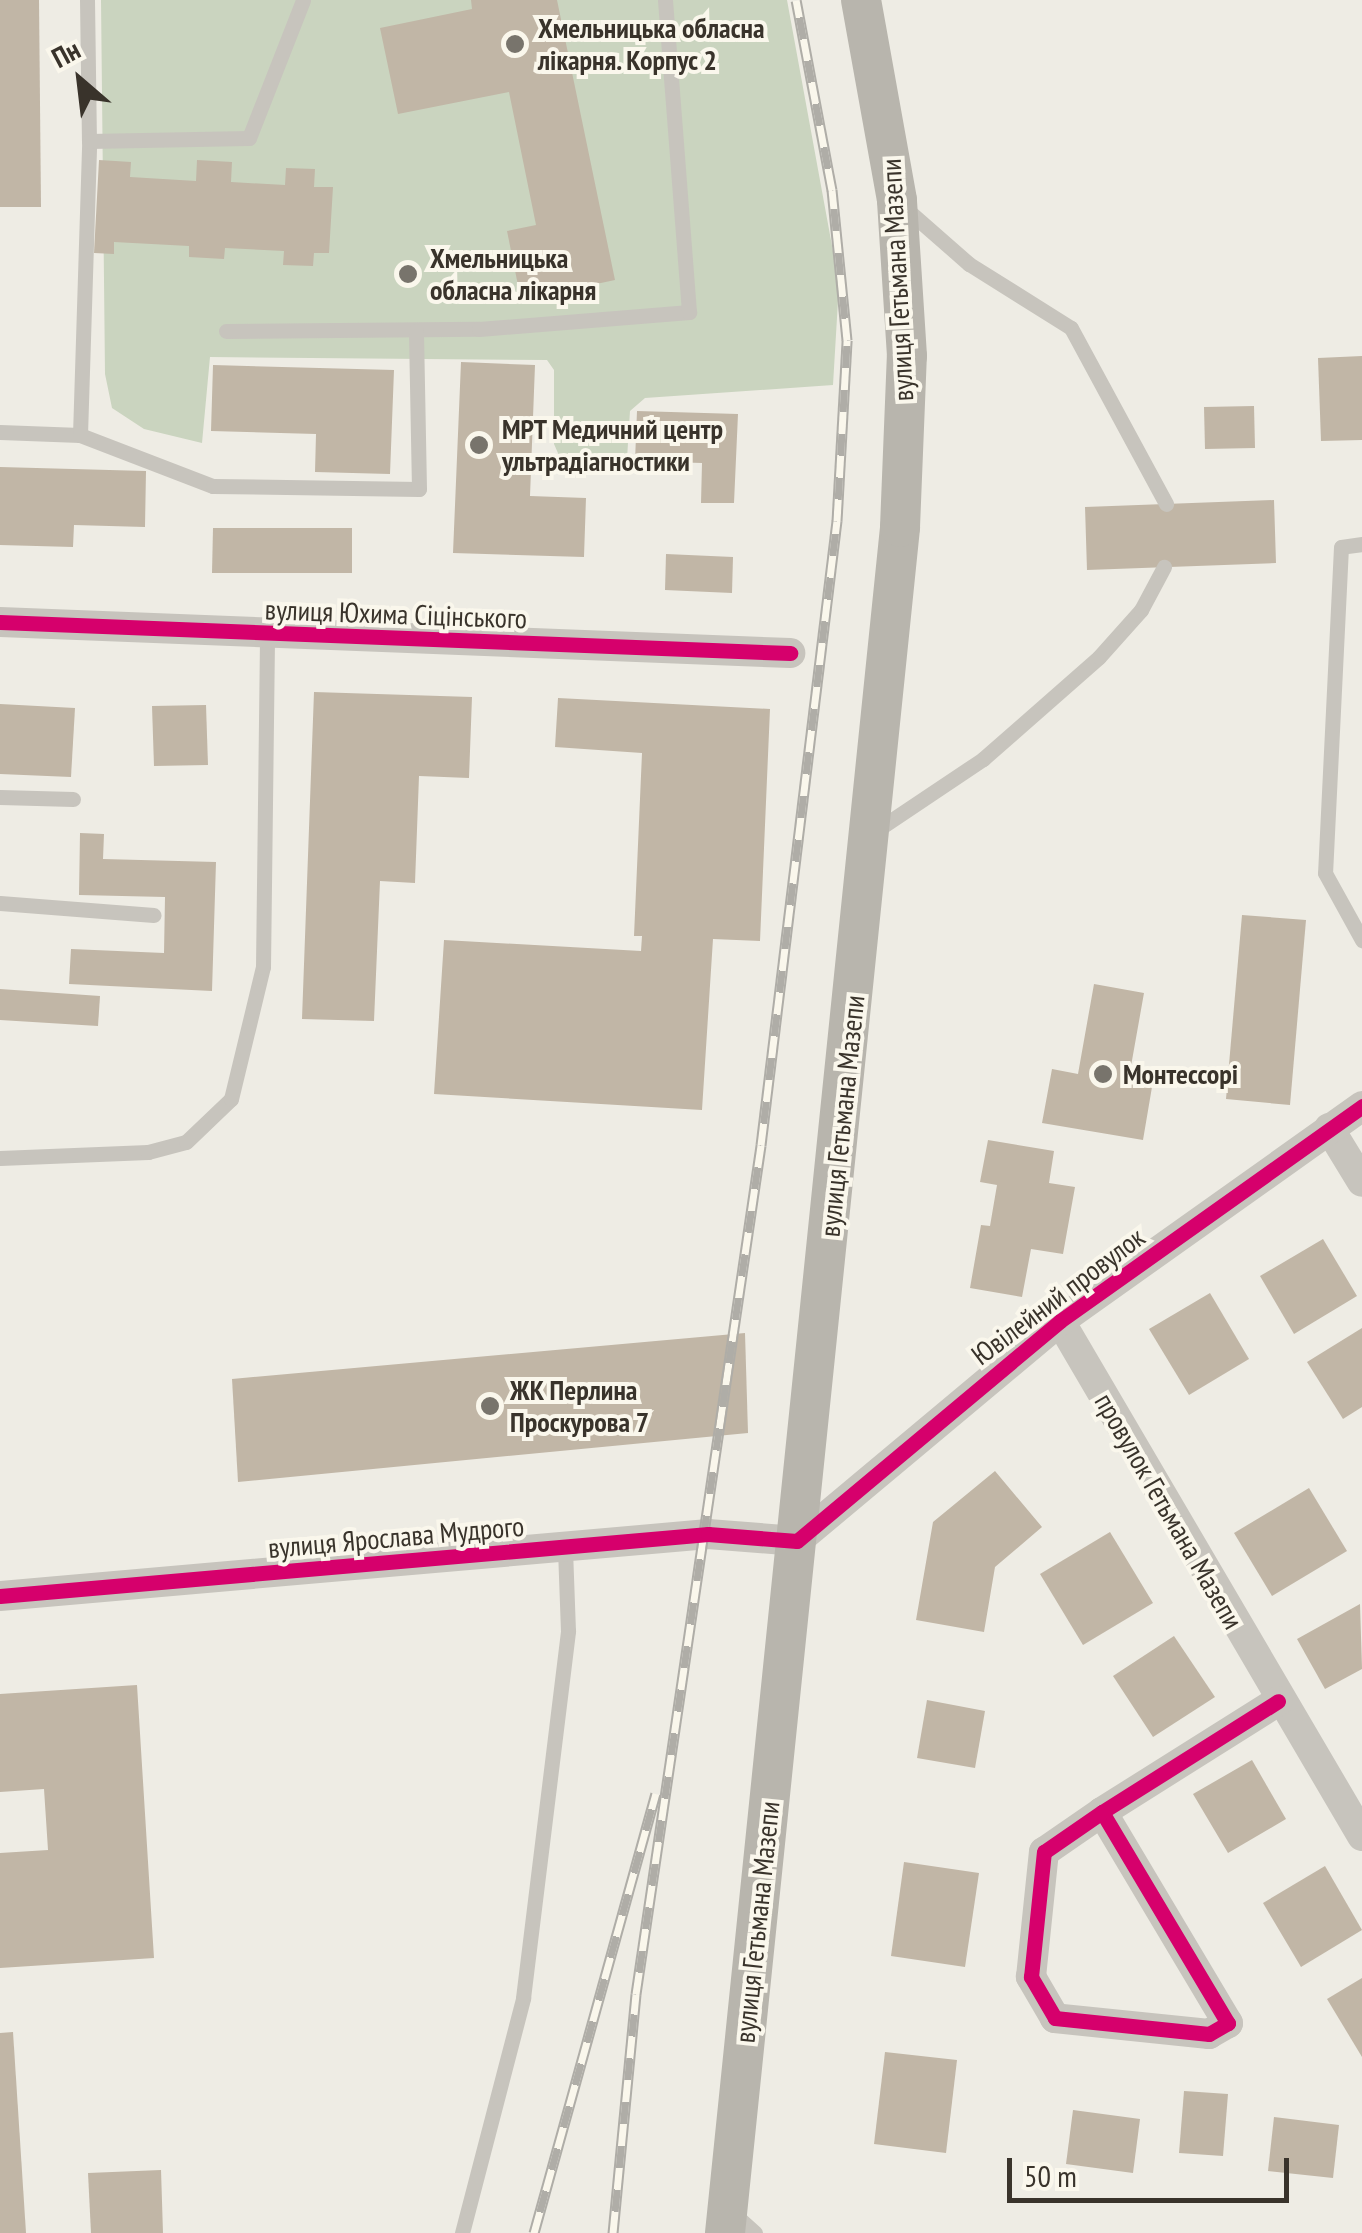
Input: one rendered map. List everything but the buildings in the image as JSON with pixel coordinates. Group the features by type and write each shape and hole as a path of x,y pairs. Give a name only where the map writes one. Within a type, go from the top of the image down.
{"main road":[{"name":"вулиця Гетьмана Мазепи","path":"736,2224 797,1541 890,653 906,375 897,200 861,0"}],"street":[{"name":"вулиця Юхима Сіцінського","path":"0,622 790,653"},
{"name":"Ювілейний провулок","path":"797,1541 1060,1321 1362,1106"},
{"path":"1330,1128 1362,1182"},
{"name":"провулок Гетьмана Мазепи","path":"1060,1321 1278,1701 1362,1836"},
{"name":"вулиця Ярослава Мудрого","path":"0,1596 708,1534 797,1541"},
{"path":"1102,1812 1228,2023 1209,2034 1055,2018 1031,1977 1044,1852 1102,1812 1278,1701"}],"lane":[{"path":"80,435 89,141 86,0"},
{"path":"89,141 249,138 304,0"},
{"path":"226,330 416,330 690,312 664,0"},
{"path":"897,200 970,264 1071,328 1166,504"},
{"path":"0,432 80,435 213,486 419,489 416,330"},
{"path":"1362,544 1341,547 1325,874 1362,940"},
{"path":"871,834 983,759 1100,657 1140,610 1164,567"},
{"path":"0,1158 148,1152 186,1142 231,1099 263,967 267,634"},
{"path":"0,796 73,799"},
{"path":"0,904 154,916"},
{"path":"462,2233 524,1998 568,1630 565,1548"}],"green space":[{"path":"101,0 787,0 839,284 833,385 645,398 630,411 627,459 564,467 554,444 554,370 547,360 210,357 202,443 144,429 112,408 105,374"}],"railway":[{"path":"613,2233 636,1994 761,1145 837,521 847,340 832,190 796,0"},
{"path":"534,2233 656,1794"}],"cycle path":[{"path":"0,622 790,653"},
{"path":"0,1596 708,1534 797,1541 1060,1321 1362,1106"},
{"path":"1102,1812 1228,2023 1209,2034 1055,2018 1031,1977 1044,1852 1102,1812 1278,1701"}],"place":[{"name":"Хмельницька обласна лікарня. Корпус 2","path":"515,44"},
{"name":"Хмельницька обласна лікарня","path":"408,274"},
{"name":"МРТ Медичний центр ультрадіагностики","path":"479,445"},
{"name":"Монтессорі","path":"1103,1074"},
{"name":"ЖК Перлина Проскурова 7","path":"490,1406"}]}
